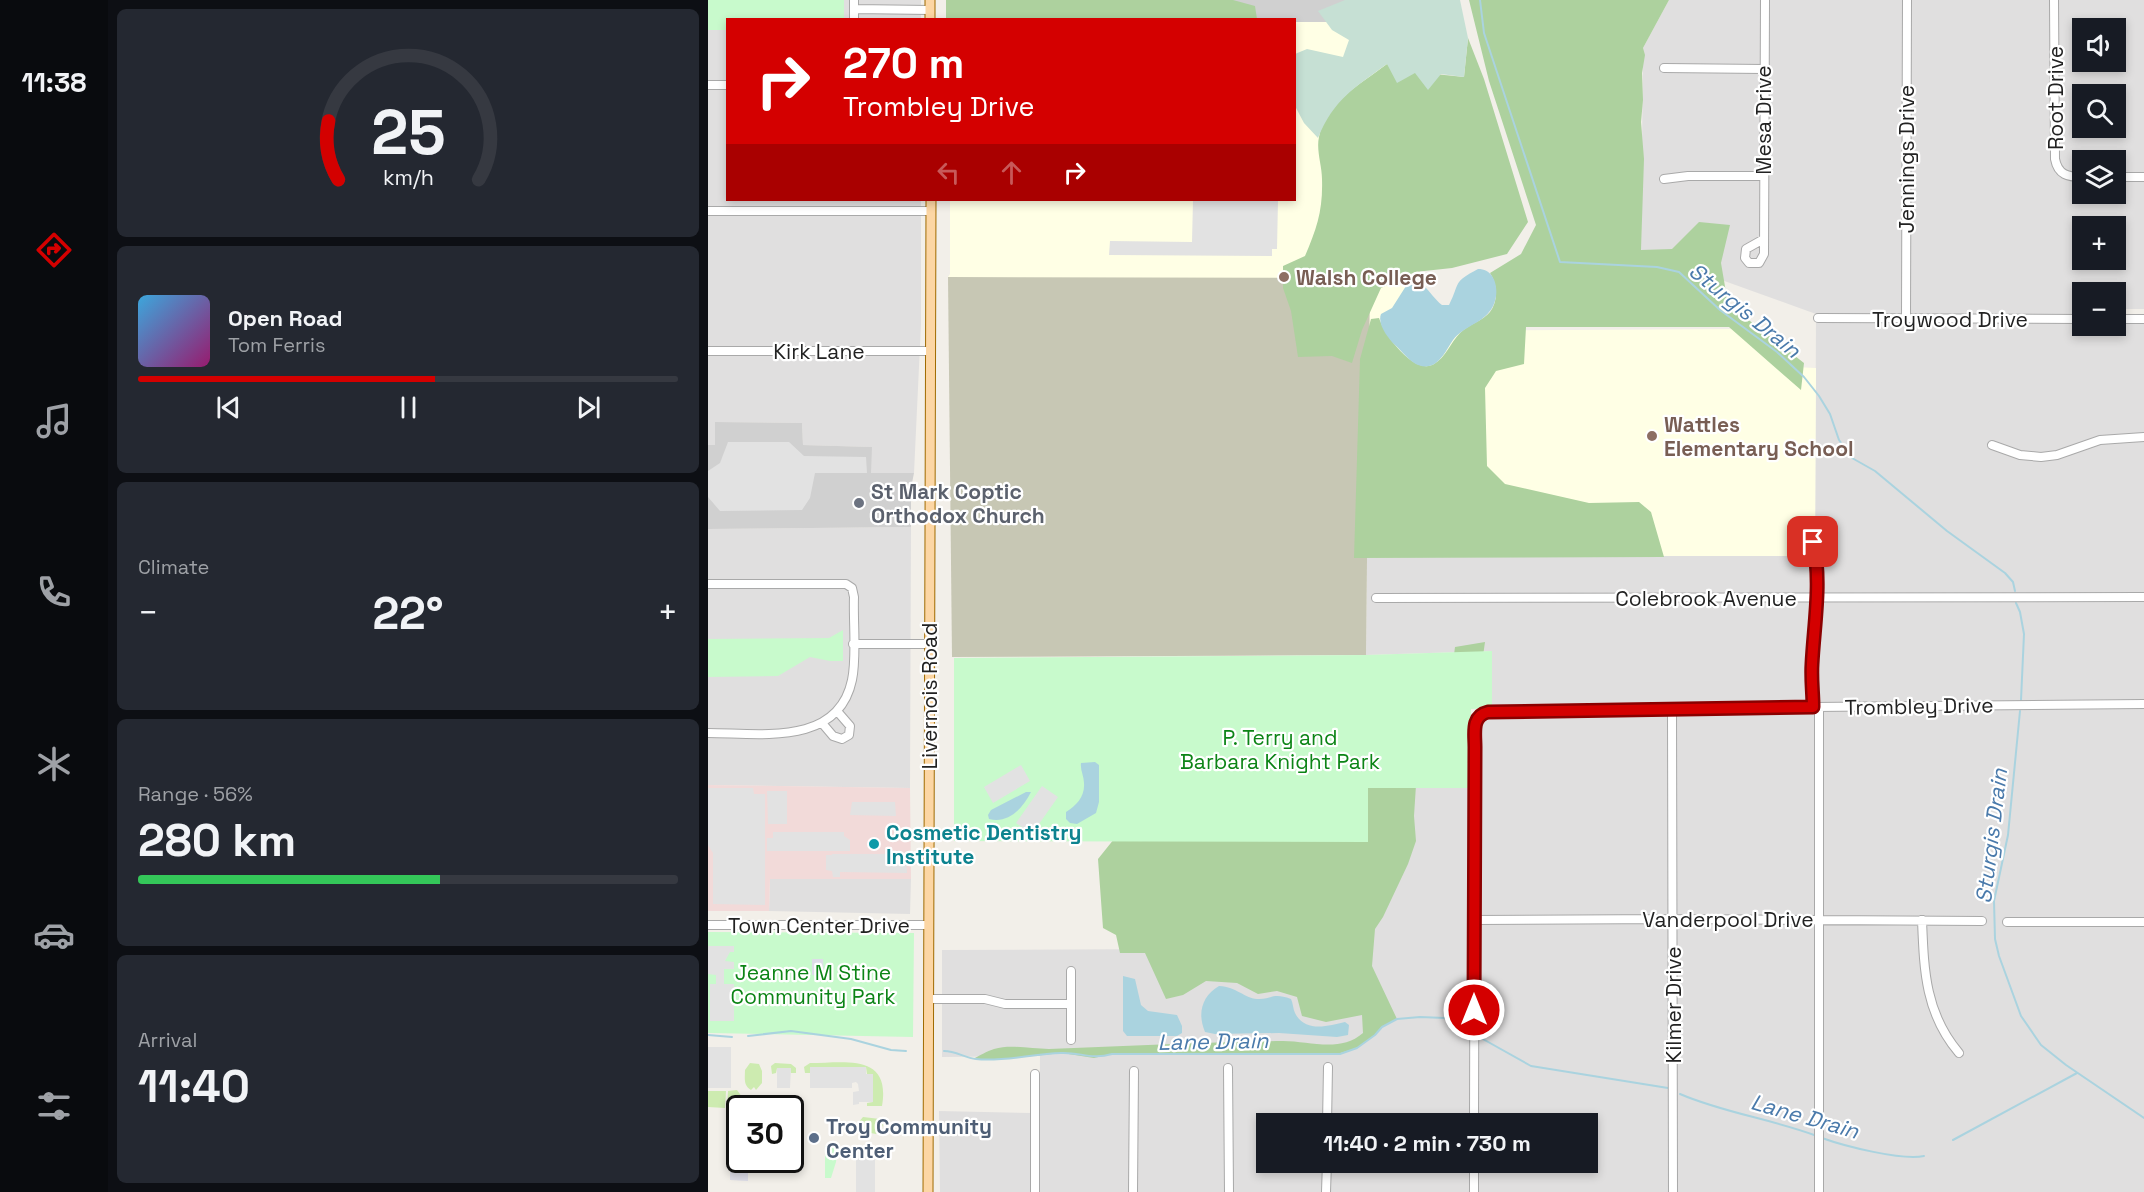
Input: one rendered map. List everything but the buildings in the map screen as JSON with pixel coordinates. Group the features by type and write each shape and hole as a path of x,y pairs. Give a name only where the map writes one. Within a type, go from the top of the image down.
{"main road":[{"name":"Livernois Road","path":"928,1192 931,201"}],"street":[{"path":"854,0 854,18"},
{"name":"Mesa Drive","path":"1762,240 1764,0"},
{"name":"Jennings Drive","path":"1906,318 1907,0"},
{"name":"Root Drive","path":"2054,0 2056,164 2065,175 2072,176"},
{"path":"854,9 930,10"},
{"path":"1664,68 1764,69"},
{"path":"708,85 726,84"},
{"path":"1664,179 1688,176 1763,176"},
{"path":"2126,177 2144,177"},
{"path":"708,211 930,211"},
{"name":"Troywood Drive","path":"1818,318 2072,319"},
{"path":"2126,319 2144,319"},
{"name":"Kirk Lane","path":"708,351 930,351"},
{"path":"1992,445 2020,455 2041,457 2057,455 2100,440 2144,437"},
{"path":"1813,542 1817,558 1817,598 1812,666 1816,707 1819,920 1819,1192"},
{"path":"708,584 846,584 853,591 852,678 847,695 837,711 813,728 795,732 708,733"},
{"name":"Colebrook Avenue","path":"1376,598 2144,597"},
{"path":"853,644 929,644"},
{"name":"Trombley Drive","path":"1474,920 1475,725 1479,715 1488,712 2144,704"},
{"name":"Kilmer Drive","path":"1672,710 1673,1192"},
{"path":"822,723 833,736 846,738 849,735 850,726 837,711"},
{"path":"1474,920 1474,1113"},
{"name":"Vanderpool Drive","path":"1474,920 1982,921"},
{"path":"1922,920 1925,975 1931,1004 1948,1041 1959,1053"},
{"path":"2007,922 2144,922"},
{"name":"Town Center Drive","path":"708,925 929,926"},
{"path":"1071,971 1071,1040"},
{"path":"929,999 985,999 1005,1004 1070,1004"},
{"path":"1327,1113 1328,1067"},
{"path":"1228,1068 1229,1192"},
{"path":"1132,1192 1134,1071"},
{"path":"1035,1074 1035,1192"},
{"path":"1326,1192 1327,1173"},
{"path":"1474,1173 1474,1192"}],"shaded area":[{"path":"708,0 921,0 921,18 726,18 726,201 921,201 921,324 914,473 871,473 871,447 803,445 802,423 715,422 715,445 708,445"},
{"path":"1150,0 1373,0 1372,22 1296,22 1296,18 1150,18"},
{"path":"1345,0 1460,0 1468,38 1464,77 1441,74 1428,90 1415,73 1397,83 1387,64 1346,95 1331,113 1318,138 1304,123 1296,108 1296,54 1307,49 1343,57 1349,40 1332,30 1318,11"},
{"path":"1412,0 1408,331 1745,329 1794,367 1816,368 1815,556 1367,556 948,277 950,274 950,201 1296,201 1296,22 1372,22"},
{"path":"1669,0 2144,0 2144,309 2126,309 2126,282 2072,282 2072,336 2126,336 2126,324 2144,323 2144,1192 1824,1192 1822,703 1492,708 1492,651 1366,655 1367,556 1815,556 1816,314 1641,251 1643,48"},
{"path":"1193,201 1278,201 1277,249 1272,249 1272,256 1109,255 1110,241 1192,242"},
{"path":"948,277 1370,278 1366,655 952,657"},
{"path":"715,422 802,423 803,445 872,447 871,473 914,473 911,488 911,527 708,529 708,445 715,445"},
{"path":"728,442 789,442 804,456 866,457 867,473 815,473 810,498 802,510 720,511 708,497 708,471 720,463"},
{"path":"911,527 910,788 708,785 708,529"},
{"path":"1815,711 1816,1192 1039,1192 1040,1056 942,1057 942,950 1371,948 1399,788 1478,788 1480,723 1488,716"},
{"path":"1021,765 1030,781 993,803 984,787"},
{"path":"708,785 910,788 911,879 770,879 769,911 708,911"},
{"path":"1042,786 1058,797 1032,834 1016,823"},
{"path":"708,788 753,788 754,794 765,794 765,905 713,904 713,853 708,845"},
{"path":"767,791 787,791 787,824 768,824"},
{"path":"852,802 895,802 896,816 850,815"},
{"path":"773,832 844,832 844,836 850,840 850,851 767,851 767,838 773,838"},
{"path":"906,854 907,873 840,872 840,877 833,877 832,871 826,870 826,855"},
{"path":"770,879 911,879 910,914 769,911"},
{"path":"708,946 734,946 734,952 730,952 725,961 734,962 734,969 724,969 724,984 734,984 734,1021 710,1021 710,984 716,984 716,975 708,974"},
{"path":"812,959 823,959 824,975 812,975"},
{"path":"708,1047 731,1047 731,1088 708,1088"},
{"path":"810,1067 866,1067 866,1074 873,1074 873,1102 859,1102 853,1105 853,1092 859,1091 856,1082 852,1083 852,1088 810,1088"},
{"path":"777,1068 791,1068 790,1088 777,1088"},
{"path":"939,1111 1032,1113 1032,1192 940,1192"},
{"path":"856,1150 875,1150 875,1192 856,1192"},
{"path":"730,1173 748,1173 748,1181 730,1180"}],"green space":[{"path":"708,0 844,0 844,18 726,18 726,30 708,30"},
{"path":"946,0 1233,0 1255,6 1257,18 946,18"},
{"path":"1469,0 1669,0 1643,48 1645,55 1642,73 1641,122 1644,159 1641,250 1672,249 1699,222 1730,225 1721,263 1728,304 1804,363 1801,390 1729,327 1526,327 1524,364 1496,371 1485,388 1487,466 1505,484 1589,503 1639,502 1651,512 1664,557 1354,558 1360,359 1371,319 1379,318 1393,343 1409,359 1426,366 1434,364 1460,333 1490,312 1495,302 1496,292 1490,273 1521,254 1536,225 1489,81"},
{"path":"1468,38 1484,79 1528,222 1507,254 1452,268 1415,272 1381,288 1362,330 1352,363 1332,356 1298,357 1291,311 1283,288 1283,266 1305,256 1316,228 1322,190 1318,142 1323,125 1329,114 1346,95 1387,64 1415,72 1464,77"},
{"path":"843,630 843,661 810,657 778,676 708,677 708,639 829,638"},
{"path":"1485,642 1477,698 1416,785 1414,816 1416,841 1408,864 1375,929 1372,966 1397,1019 1382,1027 1357,1048 1334,1055 1112,1054 1094,1058 1062,1053 994,1060 973,1059 991,1050 1007,1047 1049,1049 1283,1041 1335,1044 1345,1043 1363,1033 1362,1015 1326,1022 1302,1016 1297,997 1277,991 1258,994 1237,983 1206,981 1183,995 1166,999 1145,953 1120,953 1116,935 1103,928 1098,859 1118,834 1452,670 1455,647"},
{"name":"P. Terry and Barbara Knight Park","path":"1492,651 1492,708 1471,709 1470,788 1368,788 1368,842 954,841 954,658 1366,655"},
{"name":"Jeanne M Stine Community Park","path":"708,932 914,933 913,1037 708,1033"},
{"path":"750,1063 759,1064 762,1071 762,1083 756,1090 754,1087 751,1090 748,1088 745,1081 745,1070"},
{"path":"775,1063 791,1064 796,1068 796,1073 791,1073 790,1068 777,1068 776,1073 772,1074 771,1066"},
{"path":"810,1063 851,1063 863,1065 873,1069 880,1077 883,1089 882,1106 867,1106 867,1103 873,1102 873,1074 867,1074 866,1067 811,1067 810,1073 805,1073 804,1067"},
{"path":"737,1090 741,1095 728,1095 728,1091"},
{"path":"708,1091 726,1091 725,1108 708,1107"},
{"path":"863,1117 880,1119 883,1125 880,1131 876,1134 860,1131 857,1124"},
{"path":"825,1146 838,1146 831,1178 825,1178"}],"water":[{"path":"1478,269 1485,270 1494,279 1496,293 1493,306 1485,316 1457,335 1443,356 1433,365 1424,366 1414,363 1386,335 1380,318 1381,314 1392,308 1406,286 1417,284 1423,285 1442,305 1449,305 1461,280"},
{"path":"1095,762 1099,765 1099,802 1096,813 1077,824 1070,823 1066,819 1066,812 1080,800 1084,788 1081,763"},
{"path":"1026,792 1031,792 1024,804 1009,817 989,819 988,815 991,810"},
{"path":"1123,976 1135,979 1141,1005 1148,1011 1177,1015 1182,1026 1182,1033 1177,1036 1127,1036 1123,1031"},
{"path":"1219,986 1231,988 1252,998 1280,996 1291,999 1295,1013 1305,1023 1317,1026 1345,1022 1349,1025 1348,1035 1337,1037 1279,1033 1215,1034 1205,1032 1201,1012 1205,1000"}],"waterway":[{"name":"Sturgis Drain","path":"1480,0 1484,33 1560,262 1657,267 1679,272 1720,310 1777,352 1804,377 1830,414 1839,440 1852,458 1875,471 1947,531 2005,573 2013,582 2015,591"},
{"name":"Sturgis Drain","path":"2016,603 2024,634 2021,700"},
{"name":"Sturgis Drain","path":"2020,711 2008,835 1994,901 1995,939 1999,956 2021,1016 2041,1045 2066,1065 2144,1118"},
{"name":"Lane Drain","path":"944,1051 987,1060 1061,1053 1092,1056 1112,1054 1340,1054 1357,1048 1382,1027 1397,1019 1445,1018 1470,1031"},
{"name":"Lane Drain","path":"748,1036 791,1031 851,1039 891,1050 906,1051"},
{"name":"Lane Drain","path":"708,1035 732,1037"},
{"name":"Lane Drain","path":"1481,1038 1531,1066 1668,1088"},
{"name":"Lane Drain","path":"1953,1140 2077,1073"},
{"name":"Lane Drain","path":"1680,1094 1817,1136"},
{"name":"Lane Drain","path":"1822,1138 1888,1155 1924,1156"}],"place":[{"name":"Walsh College","path":"1284,277"},
{"name":"Wattles Elementary School","path":"1652,436"},
{"name":"St Mark Coptic Orthodox Church","path":"859,503"},
{"name":"Cosmetic Dentistry Institute","path":"874,844"},
{"name":"Troy Community Center","path":"814,1138"}],"route":[{"path":"1474,1010 1475,725 1477,718 1488,712 1813,707 1812,666 1817,598 1817,558 1813,542"}]}
